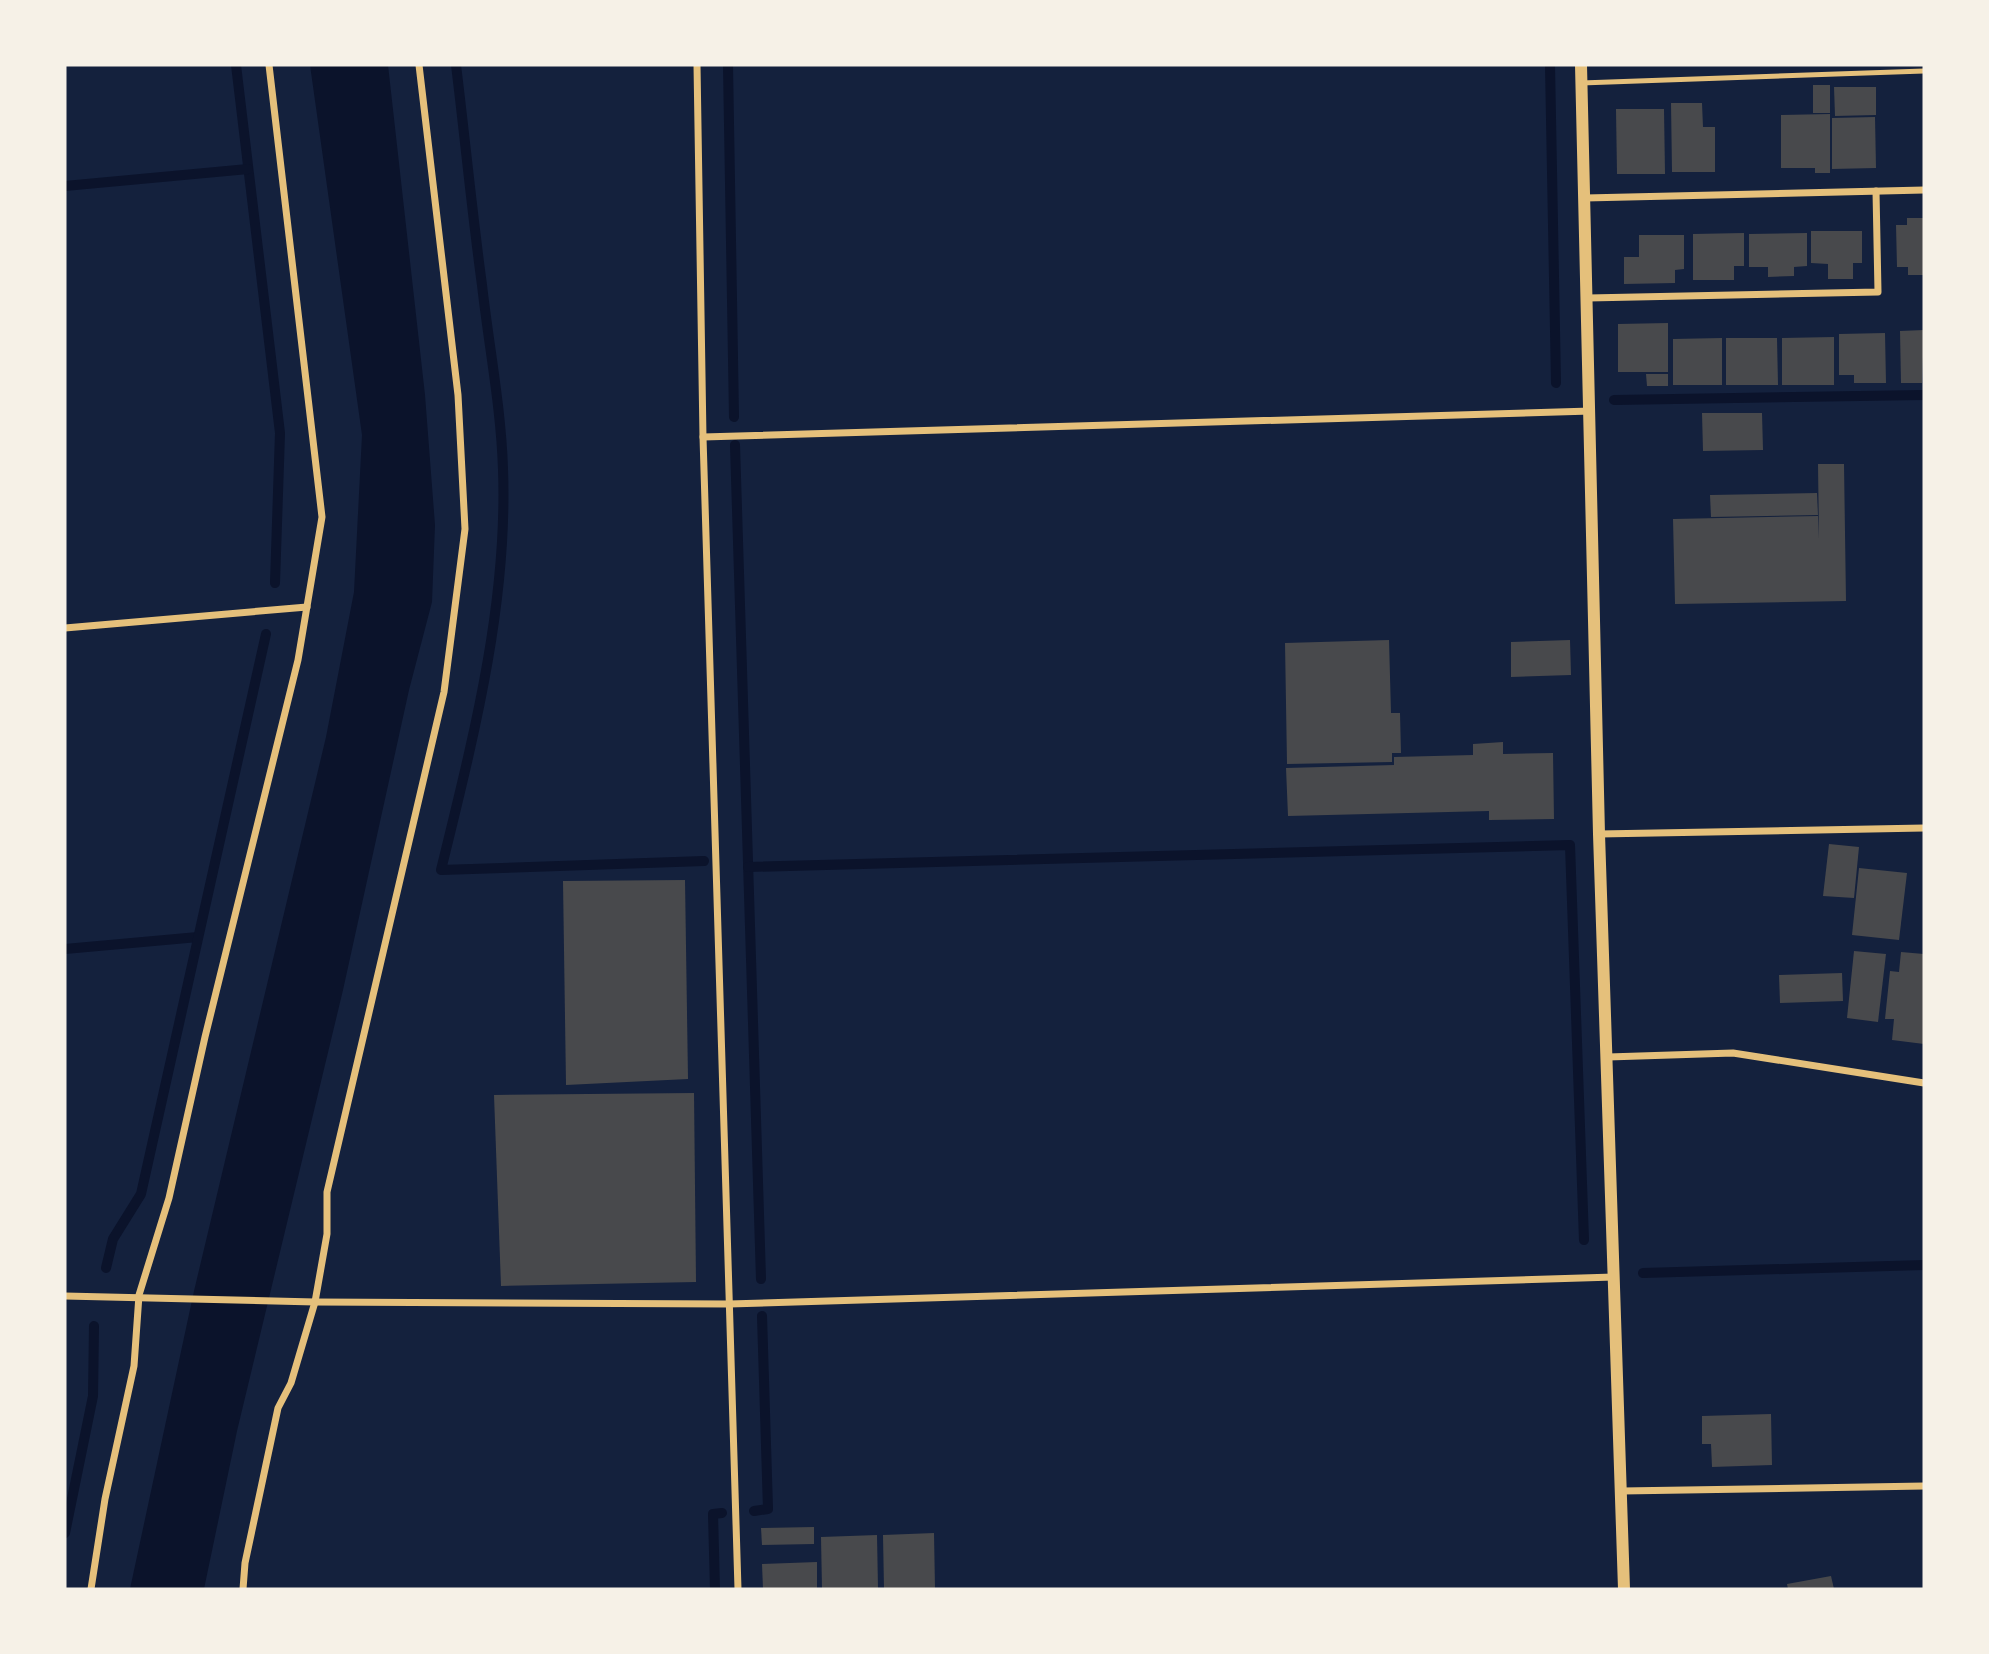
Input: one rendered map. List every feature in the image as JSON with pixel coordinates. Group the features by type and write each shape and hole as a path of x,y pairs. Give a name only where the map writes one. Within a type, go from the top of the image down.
{"street":[{"path":"91,1589 105,1499 134,1366 139,1295 169,1198 205,1037 298,660 323,517 269,65"},
{"path":"243,1589 245,1563 278,1408 291,1383 315,1302 327,1234 327,1192 444,692 463,542 458,394 419,65"},
{"path":"697,65 703,437 738,1589"},
{"path":"1581,65 1591,411 1598,834 1616,1277 1624,1589"},
{"path":"1585,198 1924,190"},
{"path":"1588,298 1878,292 1876,191"},
{"path":"703,437 1591,411"},
{"path":"65,628 307,607"},
{"path":"1598,834 1924,828"},
{"path":"1608,1057 1732,1053 1924,1083"},
{"path":"65,1296 139,1295 315,1302 729,1304 1616,1277"},
{"path":"1622,1491 1924,1486"}],"lane":[{"path":"1581,83 1924,71"}],"water":[{"path":"310,65 388,65 425,395 435,525 432,602 409,690 343,990 237,1431 204,1589 130,1589 194,1291 326,737 354,592 362,435"}],"building":[{"path":"1813,85 1830,85 1830,113 1813,113"},
{"path":"1834,87 1876,87 1876,115 1835,116"},
{"path":"1671,103 1702,103 1703,127 1715,127 1715,172 1672,172"},
{"path":"1616,109 1664,109 1665,174 1617,174"},
{"path":"1830,114 1830,173 1815,173 1815,168 1781,168 1781,115"},
{"path":"1875,117 1876,168 1832,169 1832,118"},
{"path":"1907,218 1924,218 1924,275 1908,275 1908,267 1897,267 1896,225 1907,225"},
{"path":"1811,231 1862,231 1862,263 1853,263 1853,279 1828,279 1828,264 1811,263"},
{"path":"1744,233 1744,266 1734,266 1734,280 1693,280 1693,234"},
{"path":"1807,233 1807,266 1794,267 1794,276 1768,277 1768,267 1749,267 1749,234"},
{"path":"1639,235 1684,235 1684,269 1675,270 1675,283 1624,284 1624,257 1639,257"},
{"path":"1668,323 1668,372 1618,372 1618,324"},
{"path":"1924,330 1922,383 1901,383 1900,331"},
{"path":"1885,333 1886,383 1854,383 1854,375 1839,375 1839,334"},
{"path":"1834,337 1834,385 1782,385 1782,338"},
{"path":"1722,338 1722,385 1673,385 1673,339"},
{"path":"1726,338 1777,338 1778,385 1726,385"},
{"path":"1646,374 1668,374 1668,386 1647,386"},
{"path":"1702,413 1762,413 1763,450 1703,451"},
{"path":"1818,464 1844,464 1846,601 1675,604 1673,519 1818,516 1819,539"},
{"path":"1817,493 1818,515 1711,517 1710,495"},
{"path":"1389,640 1391,713 1400,713 1401,753 1392,753 1392,762 1287,764 1285,643"},
{"path":"1570,640 1571,675 1511,677 1511,642"},
{"path":"1503,742 1503,754 1553,753 1554,819 1489,820 1489,811 1288,816 1286,768 1394,765 1394,757 1473,755 1473,744"},
{"path":"1829,844 1859,847 1854,898 1823,896"},
{"path":"1859,868 1907,873 1899,940 1852,935"},
{"path":"685,880 688,1079 566,1085 563,881"},
{"path":"1854,951 1886,954 1878,1022 1847,1018"},
{"path":"1901,952 1924,954 1924,1044 1892,1040 1894,1019 1885,1019 1890,971 1899,972"},
{"path":"1842,973 1843,1001 1780,1003 1779,975"},
{"path":"694,1093 696,1282 501,1286 494,1095"},
{"path":"1771,1414 1772,1465 1712,1467 1711,1444 1702,1444 1702,1416"},
{"path":"814,1527 814,1544 762,1545 761,1528"},
{"path":"934,1533 935,1589 884,1589 883,1535"},
{"path":"877,1535 878,1589 822,1589 821,1537"},
{"path":"817,1562 817,1589 763,1589 762,1564"},
{"path":"1831,1576 1834,1589 1788,1589 1787,1584"}],"waterway":[{"path":"236,65 280,433 275,583"},
{"path":"456,65 500,423 503,520 500,571 486,671 441,870 704,861"},
{"path":"728,65 734,417"},
{"path":"1550,65 1556,383"},
{"path":"65,186 248,169"},
{"path":"1614,400 1924,395"},
{"path":"735,445 761,1279"},
{"path":"106,1268 113,1239 141,1194 266,634"},
{"path":"748,867 1570,845 1584,1240"},
{"path":"65,949 198,937"},
{"path":"1643,1273 1924,1265"},
{"path":"754,1511 768,1509 762,1316"},
{"path":"65,1533 93,1396 94,1326"},
{"path":"715,1589 713,1514 722,1513"}]}
